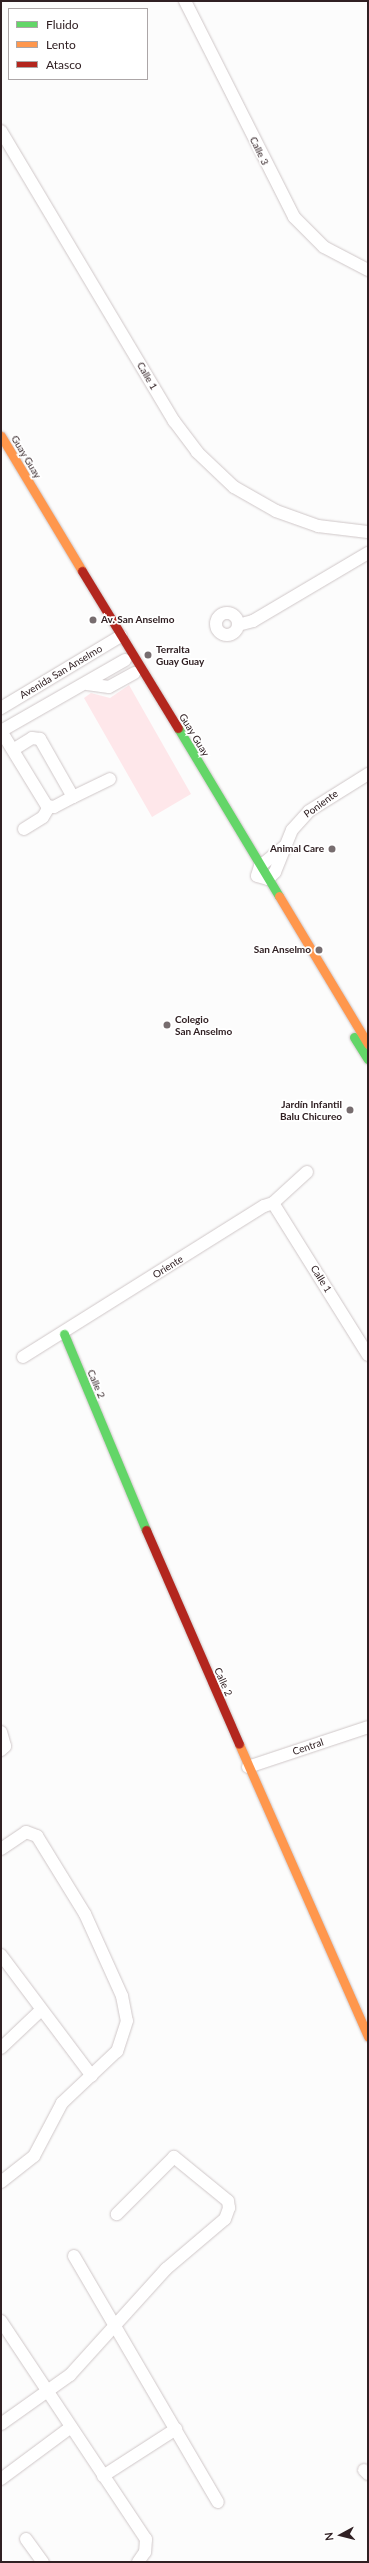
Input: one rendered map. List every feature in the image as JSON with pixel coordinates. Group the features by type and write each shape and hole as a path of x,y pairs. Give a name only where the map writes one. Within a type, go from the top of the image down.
{"street":[{"name":"Calle 3","path":"186,1 288,209 324,247 368,270"},
{"name":"Calle 1","path":"1,131 174,422 197,452 234,486 276,511 318,526 368,532"},
{"name":"Guay Guay","path":"1,436 94,591 117,638 125,660 262,873 335,997 368,1059"},
{"name":"Guay Guay","path":"1,456 82,588 117,638 217,803"},
{"path":"238,625 253,621 368,553"},
{"path":"83,572 82,588 94,591"},
{"name":"Avenida San Anselmo","path":"1,708 117,638"},
{"path":"49,807 1,731 87,684 125,660"},
{"path":"87,684 109,688 134,673"},
{"path":"12,750 32,738 40,739 73,797"},
{"name":"Poniente","path":"262,873 285,846 309,811 368,774"},
{"path":"24,829 43,817 49,807 110,779"},
{"name":"Guay Guay","path":"335,997 368,1044"},
{"name":"Oriente","path":"23,1357 64,1334 264,1206 273,1204 307,1172"},
{"name":"Calle 1","path":"273,1204 368,1355"},
{"name":"Calle 2","path":"64,1334 248,1768 368,2037"},
{"name":"Central","path":"248,1768 368,1727"},
{"path":"1,1732 3,1748"},
{"path":"1,1849 26,1832 37,1836 85,1914 122,1996 127,2016 124,2037 113,2057 62,2103 34,2156 1,2182"},
{"path":"1,1955 40,2010 92,2076"},
{"path":"1,2048 40,2010"},
{"path":"1,2424 70,2375 116,2327 166,2269 226,2219 229,2208 228,2201 174,2157 117,2214"},
{"path":"74,2256 218,2502"},
{"path":"1,2321 46,2393 71,2427 146,2539 145,2552 138,2562"},
{"path":"1,2479 71,2427"},
{"path":"103,2476 176,2429"},
{"path":"26,2540 43,2562"}],"shaded area":[{"path":"129,685 191,794 152,817 84,698 91,693 110,698"}],"traffic: fast":[{"path":"178,728 279,896"},
{"path":"354,1037 368,1059"},
{"path":"64,1334 146,1530"}],"traffic: slow":[{"path":"1,436 82,571"},
{"path":"279,896 368,1044"},
{"path":"239,1744 368,2037"}],"traffic: jam":[{"path":"82,571 178,728"},
{"path":"146,1530 239,1744"}],"place":[{"name":"Av. San Anselmo","path":"93,620"},
{"name":"Terralta Guay Guay","path":"148,655"},
{"name":"Animal Care","path":"332,849"},
{"name":"San Anselmo","path":"319,950"},
{"name":"Colegio San Anselmo","path":"167,1025"},
{"name":"Jardín Infantil Balu Chicureo","path":"350,1110"}]}
